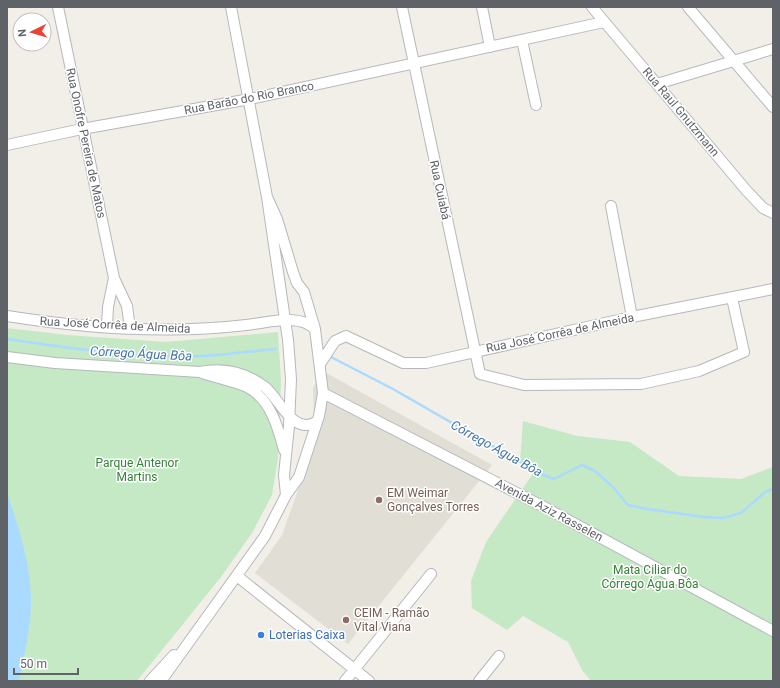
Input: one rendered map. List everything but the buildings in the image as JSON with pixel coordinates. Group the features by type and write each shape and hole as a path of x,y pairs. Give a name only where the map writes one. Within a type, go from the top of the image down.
{"street":[{"name":"Rua Onofre Pereira de Matos","path":"58,7 114,278 127,306 130,328"},
{"path":"231,7 250,99 288,340 291,379 284,476 286,495"},
{"name":"Rua Cuiabá","path":"402,7 480,374 524,385 641,384 700,371 744,352 732,298"},
{"path":"482,7 490,47"},
{"name":"Rua Raul Gnutzmann","path":"592,7 746,190 763,208 773,213"},
{"path":"688,7 773,107"},
{"name":"Rua Barão do Rio Branco","path":"7,144 250,99 604,22"},
{"path":"522,40 536,105"},
{"path":"657,84 773,49"},
{"path":"161,681 181,651 265,536 286,495 299,477 319,416 323,393 316,329 304,292 297,283 293,272 277,219 266,197"},
{"path":"611,206 632,317"},
{"name":"Rua Onofre Pereira de Matos","path":"107,326 108,307 114,278"},
{"name":"Rua José Corrêa de Almeida","path":"320,364 336,341 346,336 404,363 426,363 474,351 632,317 773,289"},
{"path":"108,307 127,306"},
{"name":"Rua José Corrêa de Almeida","path":"7,316 49,322 179,330 224,328 299,320 316,329"},
{"path":"7,357 55,364 200,372 219,370 239,372 266,388 289,415 299,424 312,425 316,422"},
{"path":"200,372 248,388 260,398 270,410 279,429 286,455"},
{"name":"Avenida Aziz Rasselen","path":"323,393 544,507 773,631"},
{"path":"345,681 431,574"},
{"path":"237,576 369,681"},
{"path":"150,681 176,654 181,651"},
{"path":"478,681 498,656"}],"shaded area":[{"name":"EM Weimar Gonçalves Torres","path":"321,370 492,465 348,644 255,573 282,535 307,465 314,424 313,389"}],"green space":[{"name":"Parque Antenor Martins","path":"7,328 67,335 166,342 278,332 281,381 278,459 272,495 252,533 221,577 137,681 7,681"},
{"name":"Mata Ciliar do Córrego Água Bôa","path":"523,421 577,436 630,442 679,476 741,479 773,467 773,681 591,681 582,670 568,642 523,616 507,630 472,608 471,581 486,542 534,472 520,462"}],"water":[{"path":"7,493 27,560 31,602 27,642 19,681 7,681"}],"waterway":[{"name":"Córrego Água Bôa","path":"7,339 104,352 152,356 210,355 276,349"},
{"name":"Córrego Água Bôa","path":"329,356 393,389 541,474 554,479 582,465 595,471 613,487 628,505 704,517 723,518 741,513 765,492 773,489"}],"place":[{"name":"EM Weimar Gonçalves Torres","path":"379,500"},
{"name":"CEIM - Ramão Vital Viana","path":"346,620"},
{"name":"Loterias Caixa","path":"261,635"}]}
